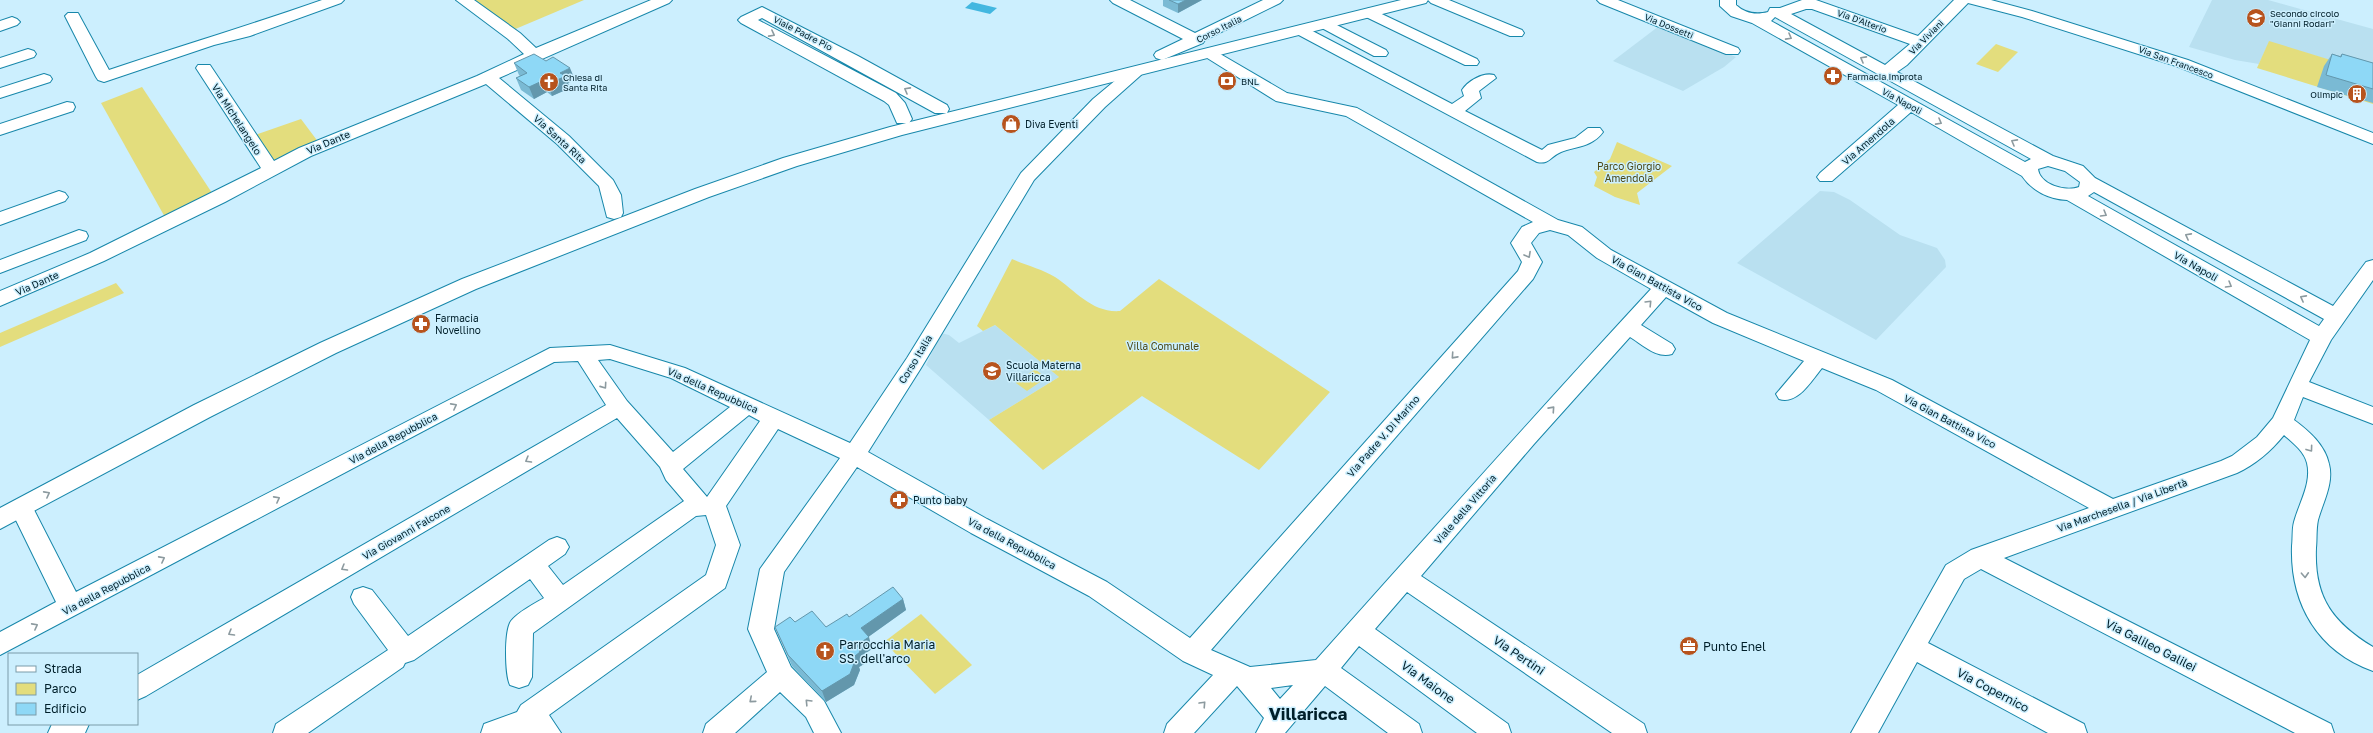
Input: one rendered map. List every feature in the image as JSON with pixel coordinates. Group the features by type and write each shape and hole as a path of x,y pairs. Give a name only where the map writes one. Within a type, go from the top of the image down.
{"main road":[{"path":"0,519 11,505 304,345 452,278 614,213 780,155 903,119 941,109 1154,63 1226,33 1384,0"},
{"path":"11,505 328,348 469,284 613,226 797,160 896,131 1078,86 1203,47 1301,30 1420,0"}],"street":[{"path":"73,16 104,77 208,42 244,33 336,0"},
{"path":"464,0 514,36 534,55"},
{"name":"Via Dante","path":"0,299 212,202 270,169 312,149 488,77 534,55 664,0"},
{"name":"Via Gian Battista Vico","path":"1118,0 1203,47 1282,97 1351,112 1551,224 1575,231 1604,254 1720,318 1817,360 1884,385 2111,508"},
{"name":"Corso Italia","path":"1203,47 1275,0"},
{"path":"1436,0 1516,33"},
{"name":"Via Dossetti","path":"1605,0 1732,51"},
{"name":"Via Viviani","path":"1886,72 1901,62 1963,0"},
{"name":"Via San Francesco","path":"1973,0 2035,16 2182,63 2373,139"},
{"name":"Via Napoli","path":"1725,1 1735,13 1755,18 2029,172 2036,182 2043,187 2070,194 2322,337"},
{"name":"Via D'Alterio","path":"1755,18 1766,18 1774,8 1814,4 1921,42"},
{"name":"Via Napoli","path":"1774,8 1886,72 2048,161 2074,168 2081,172 2089,182"},
{"name":"Viale Padre Pio","path":"903,119 897,103 890,97 746,20 762,12 852,59 941,109"},
{"path":"1368,12 1470,62"},
{"path":"1325,24 1380,52"},
{"path":"1301,30 1543,158 1554,149 1581,142 1594,132"},
{"path":"0,63 28,54"},
{"name":"Corso Italia","path":"781,674 762,629 772,568 854,455 914,363 1027,177 1100,101 1154,63"},
{"name":"Via Michelangelo","path":"204,68 270,169"},
{"name":"Via Santa Rita","path":"488,77 562,140 607,184 612,195 614,213"},
{"path":"1452,111 1473,98 1470,90 1488,78"},
{"path":"0,93 44,79"},
{"path":"1078,86 1095,89 1100,93 1100,101"},
{"name":"Via Amendola","path":"1826,177 1909,105"},
{"path":"0,130 67,107"},
{"path":"2029,172 2033,164 2048,161"},
{"path":"2070,194 2083,193 2087,190 2089,182 2337,317"},
{"path":"0,219 59,198"},
{"name":"Via Padre V. Di Marino","path":"1192,652 1526,274 1532,262 1521,243 1524,235 1537,226 1551,224"},
{"path":"0,267 79,236"},
{"name":"Via Marchesella / Via Libertà","path":"1864,733 1955,572 1980,557 2240,462 2265,443 2282,422 2297,386 2322,337 2373,266"},
{"name":"Viale della Vittoria","path":"1274,726 1526,438 1626,326 1664,287"},
{"path":"1626,326 1665,349"},
{"name":"Via della Repubblica","path":"0,644 550,355 610,352 678,373 854,455 979,526 1098,589 1192,652 1240,676"},
{"path":"484,731 537,726 530,712 716,581 728,545 708,506 674,474 671,469 672,465 619,407 590,365 585,353"},
{"path":"1787,394 1817,360"},
{"path":"2297,386 2373,416"},
{"path":"672,465 747,405"},
{"name":"Via Giovanni Falcone","path":"138,687 619,407"},
{"path":"519,677 520,628 691,508 708,506 774,418"},
{"path":"2282,422 2312,450 2318,463 2320,477 2306,524 2304,560 2306,590 2316,611 2327,628 2357,651 2373,660"},
{"path":"11,505 72,607"},
{"path":"363,597 405,652 557,547"},
{"name":"Via Galileo Galilei","path":"1980,557 2321,733"},
{"path":"532,564 560,600"},
{"name":"Via Pertini","path":"1405,578 1634,733"},
{"name":"Via Maione","path":"1358,631 1498,733"},
{"name":"Via Copernico","path":"1912,648 2074,733"},
{"path":"286,733 394,659"},
{"path":"1177,733 1240,676 1324,670 1409,733"},
{"path":"716,733 781,674 815,709 828,733"},
{"path":"1240,676 1274,726"},
{"path":"61,733 74,725"}],"shaded area":[{"name":"Secondo circolo \"Gianni Rodari\"","path":"2212,0 2268,0 2373,29 2373,73 2269,42 2259,64 2235,60 2189,47"},
{"path":"1659,26 1736,57 1724,67 1683,91 1613,61"},
{"path":"1820,191 1834,192 1850,200 1900,235 1937,248 1945,260 1946,267 1876,340 1737,263"},
{"name":"Scuola Materna Villaricca","path":"995,325 1059,377 989,420 926,365 941,333 949,335 959,343"}],"green space":[{"path":"470,0 584,0 513,30"},
{"path":"2269,41 2373,73 2373,104 2257,68"},
{"path":"1996,44 2018,52 1998,72 1976,64"},
{"path":"142,87 214,196 166,219 101,103"},
{"path":"301,119 319,143 275,164 255,135"},
{"name":"Parco Giorgio Amendola","path":"1617,142 1672,166 1637,193 1640,205 1615,197 1594,186 1597,177 1594,172 1610,159"},
{"name":"Villa Comunale","path":"1012,259 1050,274 1093,305 1110,311 1120,311 1159,279 1330,392 1259,470 1142,396 1043,470 989,420 1059,377 995,325 983,331 977,326"},
{"path":"116,283 124,293 0,347 0,333"},
{"path":"1035,369 1046,378 1027,391 1016,383"},
{"path":"921,614 972,665 935,694 884,642"}],"water":[{"path":"972,2 997,8 990,14 965,8"}],"building":[{"path":"1169,0 1186,0 1178,4"},
{"path":"534,54 546,61 553,57 570,68 560,73 566,76 548,84 542,81 529,87 516,78 527,73 514,63"},
{"path":"2332,54 2341,57 2342,54 2373,63 2373,89 2326,75"},
{"name":"Parrocchia Maria SS. dell'arco","path":"893,587 903,599 861,628 869,637 857,645 860,652 855,656 856,658 850,674 822,691 788,655 775,627 790,617 795,622 812,611 826,627 847,614 849,617"}],"place":[{"name":"Secondo circolo \"Gianni Rodari\"","path":"2256,18"},
{"name":"Farmacia Improta","path":"1833,76"},
{"name":"BNL","path":"1227,81"},
{"name":"Chiesa di Santa Rita","path":"549,82"},
{"name":"Olimpic","path":"2357,94"},
{"name":"Diva Eventi","path":"1011,124"},
{"name":"Farmacia Novellino","path":"421,324"},
{"name":"Scuola Materna Villaricca","path":"992,371"},
{"name":"Punto baby","path":"899,500"},
{"name":"Punto Enel","path":"1689,646"},
{"name":"Parrocchia Maria SS. dell'arco","path":"825,651"}],"district":[{"name":"Villaricca","path":"1308,713"}]}
